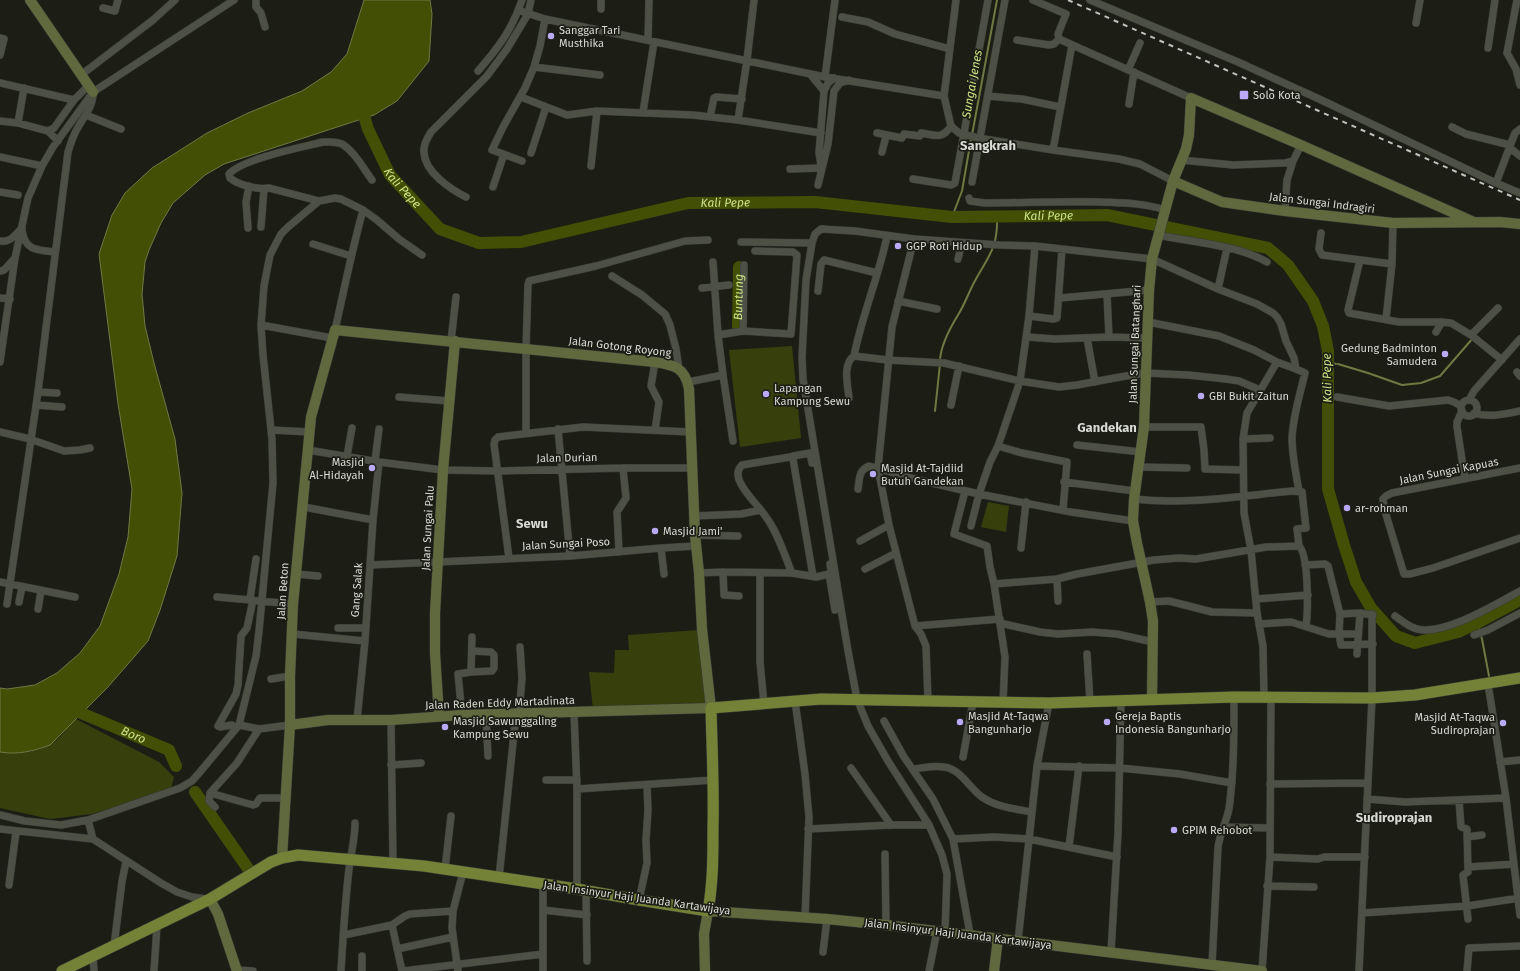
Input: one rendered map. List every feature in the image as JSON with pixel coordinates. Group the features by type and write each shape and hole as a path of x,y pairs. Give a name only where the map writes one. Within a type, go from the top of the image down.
{"main road":[{"path":"30,0 90,89"},
{"path":"1190,98 1301,145 1474,222"},
{"name":"Jalan Sungai Batanghari","path":"1152,700 1153,642 1150,602 1133,521 1144,427 1145,373 1152,259 1173,181 1186,149 1189,135 1190,98"},
{"path":"1190,113 1203,103"},
{"name":"Jalan Sungai Indragiri","path":"1173,181 1222,202 1285,211 1393,223 1474,222 1520,224"},
{"name":"Jalan Gotong Royong","path":"333,334 453,341 673,364 679,369 688,382"},
{"name":"Jalan Beton","path":"282,858 290,725 290,676 293,634 293,604 304,507 309,432 311,417 333,334"},
{"name":"Jalan Sungai Palu","path":"439,716 435,653 438,563 443,470 453,341"},
{"path":"688,382 695,535 702,628 711,708 714,780 713,861 711,890 704,934 705,971"},
{"path":"711,708 821,698 928,702 1049,703 1268,696 1372,698 1415,696 1520,678"},
{"name":"Jalan Raden Eddy Martadinata","path":"290,725 328,720 391,720 462,715 711,708"},
{"name":"Jalan Insinyur Haji Juanda Kartawijaya","path":"62,971 210,899 271,862 298,855 349,868 393,863 445,869 708,911 886,924 1212,965 1223,969 1262,971"},
{"path":"210,899 218,914 237,971"},
{"path":"994,971 998,938"}],"street":[{"path":"104,8 115,11 118,0"},
{"path":"81,75 153,20 175,0"},
{"path":"48,131 54,128 74,100 234,0"},
{"path":"256,0 256,7 261,13 265,27"},
{"path":"478,71 500,45 522,0"},
{"path":"466,197 447,186 429,166 424,152 425,142 431,132 487,76 507,49 528,14 532,0"},
{"path":"601,0 601,9"},
{"path":"642,112 651,41 649,0"},
{"path":"738,120 748,60 754,0"},
{"path":"825,77 835,0"},
{"path":"956,0 944,96 951,126 959,133 979,138 1119,159 1140,164 1173,181"},
{"path":"913,179 955,183 966,135 988,0"},
{"path":"972,182 1005,0"},
{"path":"1033,0 1066,14 1058,34 1059,39"},
{"path":"1090,0 1296,88 1520,193"},
{"path":"1416,23 1420,0"},
{"path":"1488,48 1495,0"},
{"path":"1517,0 1507,53 1516,69 1520,85"},
{"path":"518,10 544,19 825,77 944,96"},
{"path":"842,17 868,22 895,34 950,49"},
{"path":"522,161 493,151 492,149 521,97 534,67 540,46 544,19"},
{"path":"0,38 4,39 0,55"},
{"path":"1018,40 1049,45 1054,44 1059,39"},
{"path":"1059,39 1190,98"},
{"path":"1129,104 1131,71 1140,43"},
{"path":"1053,150 1072,45"},
{"path":"534,67 600,75"},
{"path":"809,73 815,78 824,91"},
{"path":"821,168 820,153 824,91 828,83 834,78"},
{"path":"818,185 828,144 834,90 840,83 849,80"},
{"path":"0,83 74,100"},
{"path":"18,123 24,88"},
{"path":"7,604 38,392 68,152 75,133 86,115 93,97 90,89"},
{"path":"0,362 16,258 28,198 42,166 90,89"},
{"path":"988,96 1022,99 1060,107"},
{"path":"521,97 567,115 597,112 642,112 738,120 821,133"},
{"path":"710,117 716,97 742,99"},
{"path":"532,153 546,107"},
{"path":"591,166 597,112"},
{"path":"86,115 121,129"},
{"path":"0,121 18,123 48,131 58,141"},
{"path":"877,134 902,138 904,134 920,136 921,133 939,136 947,132 951,126"},
{"path":"1452,127 1466,134 1510,147 1520,156"},
{"path":"1496,183 1515,133 1520,129"},
{"path":"882,152 886,136"},
{"path":"372,180 354,156 341,144 334,142 323,142 246,162 229,174 233,181 249,186 264,189 269,188 319,200 327,198 341,199 363,210 399,239 422,255"},
{"path":"1285,211 1287,180 1293,161 1301,145"},
{"path":"493,186 504,154"},
{"path":"0,158 42,166"},
{"path":"1181,160 1233,165 1276,164 1293,161"},
{"path":"790,169 821,168"},
{"path":"248,228 246,202 249,186"},
{"path":"261,227 264,189"},
{"path":"0,192 18,195"},
{"path":"969,198 974,202 985,203 1068,201 1119,203 1146,205 1164,212"},
{"path":"0,815 25,821 61,825 88,820 180,788 192,780 200,772 238,727 256,656 273,483 271,430 263,355 262,325 264,286 270,255 281,234 319,200"},
{"path":"262,325 333,334 363,210"},
{"path":"1386,319 1392,264 1393,223"},
{"path":"22,228 23,237 34,249 55,252"},
{"path":"0,241 10,240 22,228"},
{"path":"929,971 941,931 947,874 942,855 929,825 888,761 868,726 858,699 848,651 803,379 802,335 806,280 812,243 815,234 820,229 855,231 914,239 991,245 1035,246 1152,259 1167,264 1218,289 1257,304 1277,317 1294,358 1296,369"},
{"path":"1159,233 1257,256 1267,262"},
{"path":"1321,233 1319,249 1320,254 1392,264"},
{"path":"849,398 847,373 850,359 854,356 863,319 884,255 887,236"},
{"path":"914,239 892,327 878,468 889,525 915,626 921,634 926,646 928,702"},
{"path":"526,433 526,349 528,285 530,281 596,266 685,241 708,240"},
{"path":"741,242 812,243"},
{"path":"958,258 962,242"},
{"path":"313,244 351,256"},
{"path":"971,526 979,494 990,462 998,446 1020,381 1027,337 1035,246"},
{"path":"1218,289 1227,248"},
{"path":"1029,316 1056,319 1058,316 1062,249"},
{"path":"718,335 743,331 791,334 796,255 793,252 754,251"},
{"path":"0,271 4,270 16,258"},
{"path":"818,291 821,264 824,260 877,273"},
{"path":"1360,260 1348,312 1386,319 1413,322 1442,322 1451,324 1471,334 1502,360"},
{"path":"713,262 715,271 713,273 718,335 733,441"},
{"path":"743,331 744,265"},
{"path":"612,276 642,295 664,314 670,325 679,369"},
{"path":"702,288 729,285"},
{"path":"1060,298 1149,290"},
{"path":"1107,294 1109,337"},
{"path":"453,341 456,297"},
{"path":"0,298 10,300"},
{"path":"898,300 937,308"},
{"path":"1471,334 1498,308"},
{"path":"1148,322 1219,336 1305,373 1296,412 1292,437 1292,450 1299,491 1303,493 1306,528 1297,530 1299,546 1302,549 1305,565 1308,595 1306,626"},
{"path":"1436,332 1442,322"},
{"path":"1027,337 1054,339 1109,337 1147,338"},
{"path":"1087,338 1095,382"},
{"path":"1465,479 1457,426 1461,409 1464,402 1469,400 1474,391 1520,339"},
{"path":"854,356 888,360 944,363 1020,381 1059,387 1145,373 1226,379 1239,381 1260,390"},
{"path":"655,362 651,386 659,402 655,430"},
{"path":"1262,971 1270,858 1268,696 1264,655 1257,613 1251,550 1246,533 1243,496 1243,439 1247,413 1277,362"},
{"path":"951,405 959,366"},
{"path":"688,382 723,375"},
{"path":"38,392 57,393"},
{"path":"399,397 449,401"},
{"path":"1338,397 1388,406 1448,400 1454,402 1467,415 1474,413 1483,416 1500,415 1520,411"},
{"path":"1469,400 1474,402 1476,405 1474,413"},
{"path":"36,406 62,407"},
{"path":"509,558 494,444 498,437 583,427 690,432"},
{"path":"1144,427 1202,427 1205,469 1243,470"},
{"path":"347,456 352,428"},
{"name":"Gang Salak","path":"357,720 365,641 380,429"},
{"path":"558,429 570,556"},
{"path":"271,430 309,432"},
{"path":"0,432 30,439 64,451 90,448"},
{"path":"1243,439 1270,438"},
{"path":"1077,445 1141,452"},
{"path":"998,446 1022,453 1066,461 1063,510"},
{"name":"Jalan Durian","path":"308,450 377,462 443,470 498,471 692,468"},
{"path":"792,573 775,532 766,516 740,482 738,468 742,465 792,458 794,456 811,453 831,570 829,574 835,610"},
{"path":"792,458 813,576"},
{"path":"858,489 861,472 863,468 869,466 979,494 1063,510 1133,521"},
{"path":"1139,467 1187,468"},
{"path":"619,552 617,512 626,498 623,468"},
{"name":"Jalan Sungai Kapuas","path":"1520,468 1392,493 1384,498 1384,508 1404,574 1410,574 1433,568 1520,538"},
{"path":"1064,482 1135,495 1149,500 1181,501 1299,491"},
{"path":"965,491 954,534 986,544 1000,621 1004,657 1003,702"},
{"path":"1021,548 1026,502"},
{"path":"304,507 373,520"},
{"path":"694,516 741,514 760,510"},
{"path":"860,541 889,525"},
{"path":"695,535 738,536"},
{"name":"Jalan Sungai Poso","path":"370,565 570,556 696,546"},
{"path":"994,584 1057,579 1141,562 1171,558 1196,559 1266,547 1299,546"},
{"path":"661,548 664,574"},
{"path":"865,569 896,553"},
{"path":"256,559 247,628 242,636 236,694 218,726 232,725 259,729 290,725"},
{"path":"1305,565 1328,565 1340,614 1339,634 1341,645 1373,644"},
{"path":"723,572 724,595 739,596"},
{"path":"699,573 792,573 813,576 829,574"},
{"path":"760,573 760,662 764,704"},
{"path":"296,574 318,576"},
{"path":"1057,579 1058,601"},
{"path":"0,582 75,597"},
{"path":"19,602 22,587"},
{"path":"38,609 41,591"},
{"path":"1395,616 1417,629 1430,630 1473,615 1520,591"},
{"path":"1256,599 1308,595"},
{"path":"218,597 293,604"},
{"path":"1150,602 1168,601 1212,612 1257,613"},
{"path":"1357,654 1360,613"},
{"path":"1474,635 1520,613"},
{"path":"1340,614 1372,614 1372,698 1359,971"},
{"path":"915,626 1000,621 1040,632 1058,634 1092,632 1117,634 1153,642"},
{"path":"1259,624 1284,622 1297,623 1328,634 1358,634"},
{"path":"338,628 366,628"},
{"path":"293,634 365,641"},
{"path":"471,672 472,637"},
{"path":"498,878 522,678 520,647"},
{"path":"462,715 458,674 492,671 494,668 494,655 491,652 472,652"},
{"path":"1087,654 1090,702"},
{"path":"271,679 290,676"},
{"path":"1488,684 1506,798 1516,849 1514,864 1520,915"},
{"path":"1212,965 1218,847 1220,834 1224,827 1228,810 1232,783 1234,697"},
{"path":"795,701 805,774 808,829 806,917"},
{"path":"1110,952 1117,857 1121,701"},
{"path":"963,757 973,702"},
{"path":"1018,941 1037,766 1049,703"},
{"path":"574,713 582,890 587,903 587,961"},
{"path":"486,715 488,756"},
{"path":"391,720 393,863"},
{"path":"884,721 904,757 933,799 954,838 970,934"},
{"path":"215,807 209,801 210,793 237,763 259,729"},
{"path":"1500,762 1520,760"},
{"path":"391,765 420,763"},
{"path":"1037,766 1120,768 1180,774 1232,783"},
{"path":"1069,847 1079,766"},
{"path":"913,768 944,767 953,770 981,796 989,801 1006,807 1032,812"},
{"path":"852,768 891,825"},
{"path":"546,780 577,780"},
{"path":"577,789 714,780"},
{"path":"1270,784 1367,783"},
{"path":"639,900 647,858 647,785"},
{"path":"210,793 253,805 256,804 260,798 285,798"},
{"path":"1367,799 1405,802 1506,798"},
{"path":"1459,800 1462,827 1467,829 1468,872 1463,875 1468,919"},
{"path":"445,869 451,816"},
{"path":"88,820 93,839"},
{"path":"341,971 349,868 354,845 355,823"},
{"path":"808,829 891,825 929,825"},
{"path":"1224,827 1270,828"},
{"path":"0,829 16,832 93,839 161,884 177,892 196,898 210,899"},
{"path":"9,885 16,832"},
{"path":"1467,837 1482,835"},
{"path":"954,838 994,837 1029,839 1117,857"},
{"path":"885,854 886,924"},
{"path":"1270,858 1318,859 1324,857 1365,857"},
{"path":"114,946 122,881 126,862"},
{"path":"1468,867 1514,864"},
{"path":"458,967 452,928 453,911 463,872"},
{"path":"543,884 543,971"},
{"path":"1267,886 1314,887"},
{"path":"1362,913 1467,906 1519,898"},
{"path":"543,910 587,913"},
{"path":"344,935 392,925 410,914 453,911"},
{"path":"823,952 827,919"},
{"path":"392,925 403,971 458,967 543,954"},
{"path":"154,971 157,926"},
{"path":"397,949 453,938"},
{"path":"1467,971 1469,948 1520,946"},
{"path":"93,956 94,971"},
{"path":"362,956 362,971"},
{"path":"237,971 253,971"}],"shaded area":[{"path":"364,0 430,0 432,14 429,61 397,101 374,115 224,164 205,175 173,203 161,223 145,262 142,294 145,326 175,439 182,493 177,556 160,610 148,641 107,688 50,745 26,752 0,752 0,688 7,689 35,685 57,673 80,653 100,626 119,574 128,537 132,489 118,404 99,254 112,215 125,193 152,168 207,133 248,113 302,91 331,72 347,54"},
{"name":"Lapangan Kampung Sewu","path":"792,346 801,438 740,447 729,350"},
{"path":"988,502 1009,506 1006,532 981,527"},
{"path":"699,630 708,703 593,709 589,672 614,673 615,650 629,650 628,635"},
{"path":"76,719 159,762 174,777 171,789 92,814 50,819 0,808 0,752 25,752 44,748 56,740"}],"waterway":[{"name":"Sungai Jenes","path":"972,135 997,0"},
{"name":"Kali Pepe","path":"360,102 368,129 390,175 440,229 479,243 521,242 688,203 815,202 952,217 1107,215 1268,248 1288,265 1313,301 1323,326 1328,351 1328,489 1356,582 1371,608 1396,636 1415,643 1458,632 1520,600"},
{"name":"Sungai Jenes","path":"952,217 962,191 971,139"},
{"path":"940,360 946,336 992,250 996,235 997,216"},
{"name":"Buntung","path":"738,327 739,267"},
{"path":"1338,364 1402,385 1421,383 1440,376 1473,338"},
{"name":"Kali Pepe","path":"1328,351 1329,362 1336,364"},
{"path":"935,411 940,364"},
{"path":"1477,623 1482,639 1489,676"},
{"name":"Boro","path":"81,713 169,750 176,766"},
{"name":"Boro","path":"195,792 249,870"}],"railway":[{"path":"1068,0 1520,200"}],"place":[{"name":"Sanggar Tari Musthika","path":"551,36"},
{"name":"Solo Kota","path":"1244,95"},
{"name":"GGP Roti Hidup","path":"898,246"},
{"name":"Gedung Badminton Samudera","path":"1445,354"},
{"name":"Lapangan Kampung Sewu","path":"766,394"},
{"name":"GBI Bukit Zaitun","path":"1201,396"},
{"name":"Masjid Al-Hidayah","path":"372,468"},
{"name":"Masjid At-Tajdiid Butuh Gandekan","path":"873,474"},
{"name":"ar-rohman","path":"1347,508"},
{"name":"Masjid Jami'","path":"655,531"},
{"name":"Masjid At-Taqwa Bangunharjo","path":"960,722"},
{"name":"Gereja Baptis Indonesia Bangunharjo","path":"1107,722"},
{"name":"Masjid At-Taqwa Sudiroprajan","path":"1503,723"},
{"name":"Masjid Sawunggaling Kampung Sewu","path":"445,727"},
{"name":"GPIM Rehobot","path":"1174,830"}],"district":[{"name":"Sangkrah","path":"988,145"},
{"name":"Gandekan","path":"1107,427"},
{"name":"Sewu","path":"532,523"},
{"name":"Sudiroprajan","path":"1394,817"}]}
